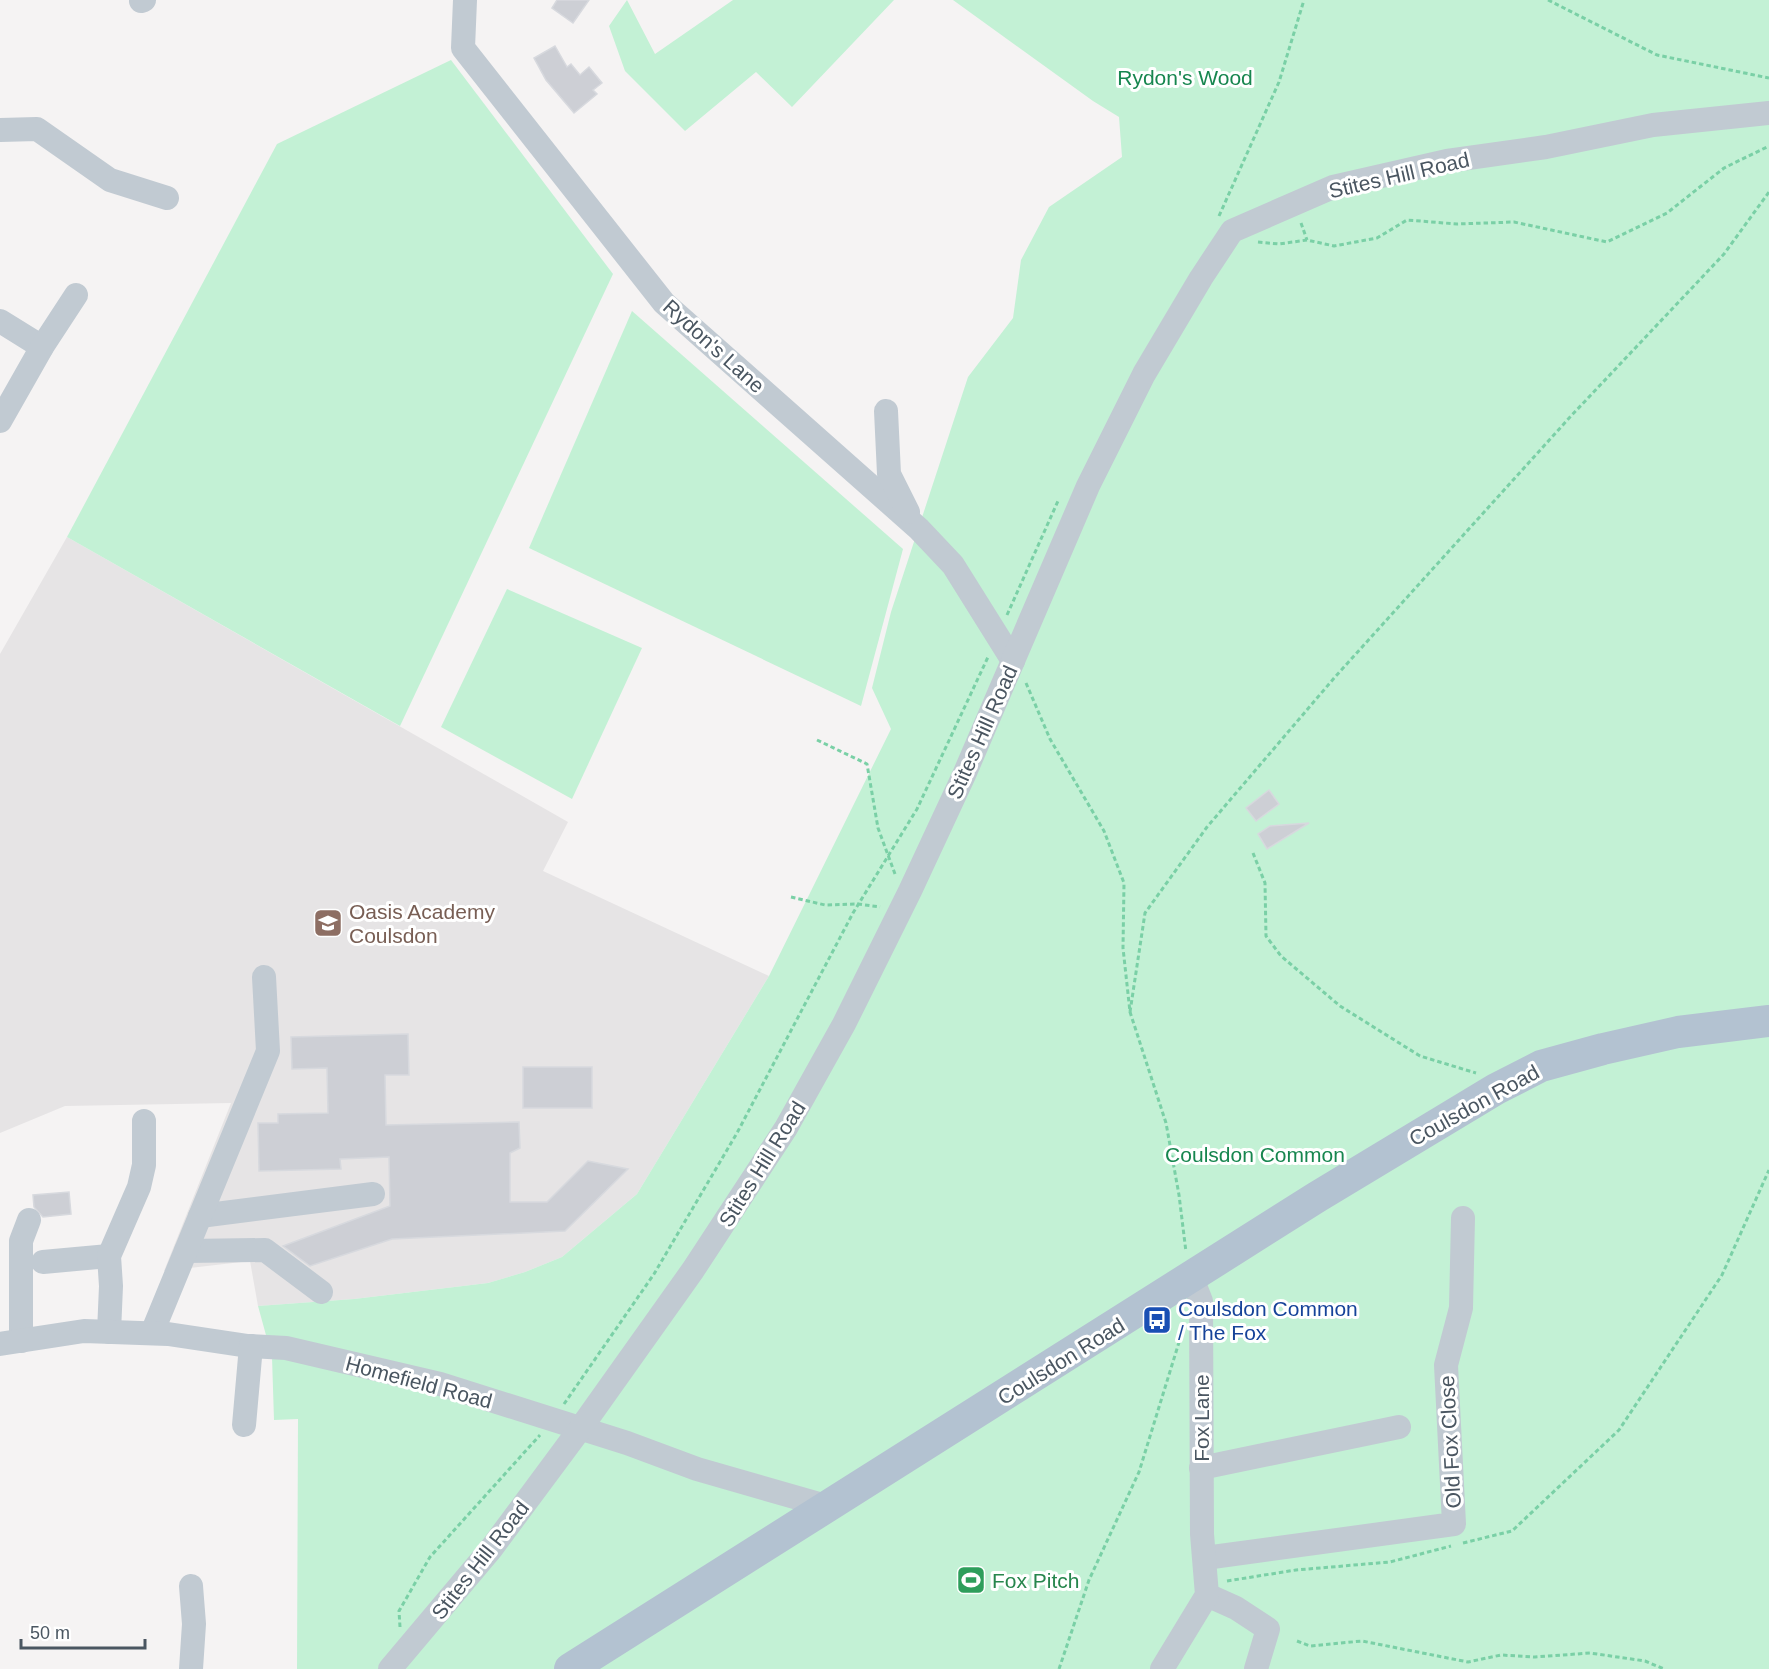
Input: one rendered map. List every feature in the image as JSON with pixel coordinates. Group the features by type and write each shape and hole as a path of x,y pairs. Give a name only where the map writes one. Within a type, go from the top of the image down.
{"main road":[{"name":"Coulsdon Road","path":"570,1669 826,1506 863,1486 1317,1197 1496,1089 1541,1066 1603,1049 1678,1032 1769,1021"}],"street":[{"name":"Rydon's Lane","path":"465,0 463,48 664,303 914,525 953,565 1013,661"},
{"name":"Stites Hill Road","path":"397,1662 491,1549 580,1430 693,1270 786,1128 816,1077 910,891 1084,496 1144,374 1232,231 1333,187 1448,161 1546,147 1653,125 1769,113"},
{"path":"0,130 37,129 110,180 167,198"},
{"path":"0,421 42,346 76,295"},
{"path":"0,321 42,346"},
{"path":"886,411 889,474 914,525"},
{"path":"152,1333 268,1051 264,977"},
{"path":"109,1332 111,1286 109,1256 139,1186 144,1166 144,1121"},
{"path":"200,1216 373,1194"},
{"name":"Old Fox Close","path":"1205,1558 1454,1524 1446,1365 1461,1308 1463,1218"},
{"path":"11,1343 21,1241 30,1220"},
{"path":"186,1251 265,1250 321,1292"},
{"path":"43,1262 109,1256"},
{"name":"Fox Lane","path":"1192,1278 1201,1301 1202,1534 1205,1558 1216,1588"},
{"name":"Homefield Road","path":"11,1343 84,1331 152,1333 251,1346 286,1348 440,1384 627,1443 697,1469 826,1506"},
{"path":"244,1425 251,1346"},
{"path":"1201,1468 1399,1427"},
{"path":"191,1669 194,1624 192,1586"},
{"path":"1173,1663 1216,1588 1236,1608 1268,1629 1256,1669"}],"path":[{"path":"1548,0 1657,55 1769,78"},
{"path":"1252,241 1279,244 1307,240 1334,246 1377,238 1407,220 1457,224 1514,222 1607,242 1667,213 1724,168 1769,146"},
{"path":"1130,1011 1145,913 1207,827 1367,642 1571,416 1724,254 1769,192"},
{"path":"397,1662 399,1611 430,1557 552,1420 654,1274 736,1133 858,904 917,809 998,636"},
{"path":"1013,661 1033,695 1050,739 1104,831 1124,883 1123,948 1130,1011 1166,1123 1179,1195 1187,1264 1192,1278"},
{"path":"818,740 867,764 875,818 895,874 910,891"},
{"path":"1253,853 1265,883 1266,936 1281,956 1340,1006 1420,1056 1466,1069 1487,1078 1496,1089"},
{"path":"790,897 825,905 858,904 880,908 898,916"},
{"path":"1216,1588 1296,1570 1390,1562 1512,1531 1620,1430 1722,1275 1769,1170"},
{"path":"1059,1669 1089,1581 1139,1472 1182,1330"},
{"path":"1297,1641 1310,1646 1362,1641 1468,1662 1501,1655 1535,1657 1590,1653 1646,1661 1664,1669"}],"shaded area":[{"name":"Oasis Academy Coulsdon","path":"67,537 568,822 543,871 769,976 637,1194 562,1257 525,1272 488,1283 354,1299 258,1306 250,1261 164,1271 231,1103 65,1106 0,1133 0,654"}],"green space":[{"path":"627,0 655,54 733,0 894,0 792,107 756,72 685,131 625,71 609,26"},
{"name":"Coulsdon Common","path":"953,0 1769,0 1769,1669 297,1669 298,1419 274,1420 272,1357 258,1306 354,1299 488,1283 525,1272 562,1257 637,1194 769,976 891,729 872,688 891,612 968,377 1013,318 1021,260 1049,207 1122,157 1119,117 1093,101"},
{"path":"451,60 613,274 400,726 67,537 277,144"},
{"path":"632,311 903,549 861,706 529,548"},
{"path":"507,589 642,648 572,799 441,727"}],"building":[{"path":"557,0 589,0 573,23 552,8"},
{"path":"555,46 567,67 571,64 580,75 589,67 602,83 593,90 597,94 574,113 546,80 534,58"},
{"path":"1269,790 1279,804 1256,821 1246,808"},
{"path":"1309,823 1267,849 1258,834 1270,826"},
{"path":"408,1034 409,1075 385,1075 386,1125 519,1122 520,1148 510,1153 510,1202 547,1202 588,1161 628,1169 565,1231 392,1239 310,1266 283,1246 390,1206 389,1157 340,1159 341,1169 259,1171 258,1123 278,1123 278,1114 328,1113 327,1068 292,1069 291,1037"},
{"path":"523,1067 592,1067 592,1108 523,1108"},
{"path":"69,1192 71,1214 43,1217 34,1207 33,1195"}],"place":[{"name":"Oasis Academy Coulsdon","path":"328,923"},
{"name":"Coulsdon Common / The Fox","path":"1157,1320"},
{"name":"Fox Pitch","path":"971,1580"}],"park label":[{"name":"Rydon's Wood","path":"1185,77"}]}
